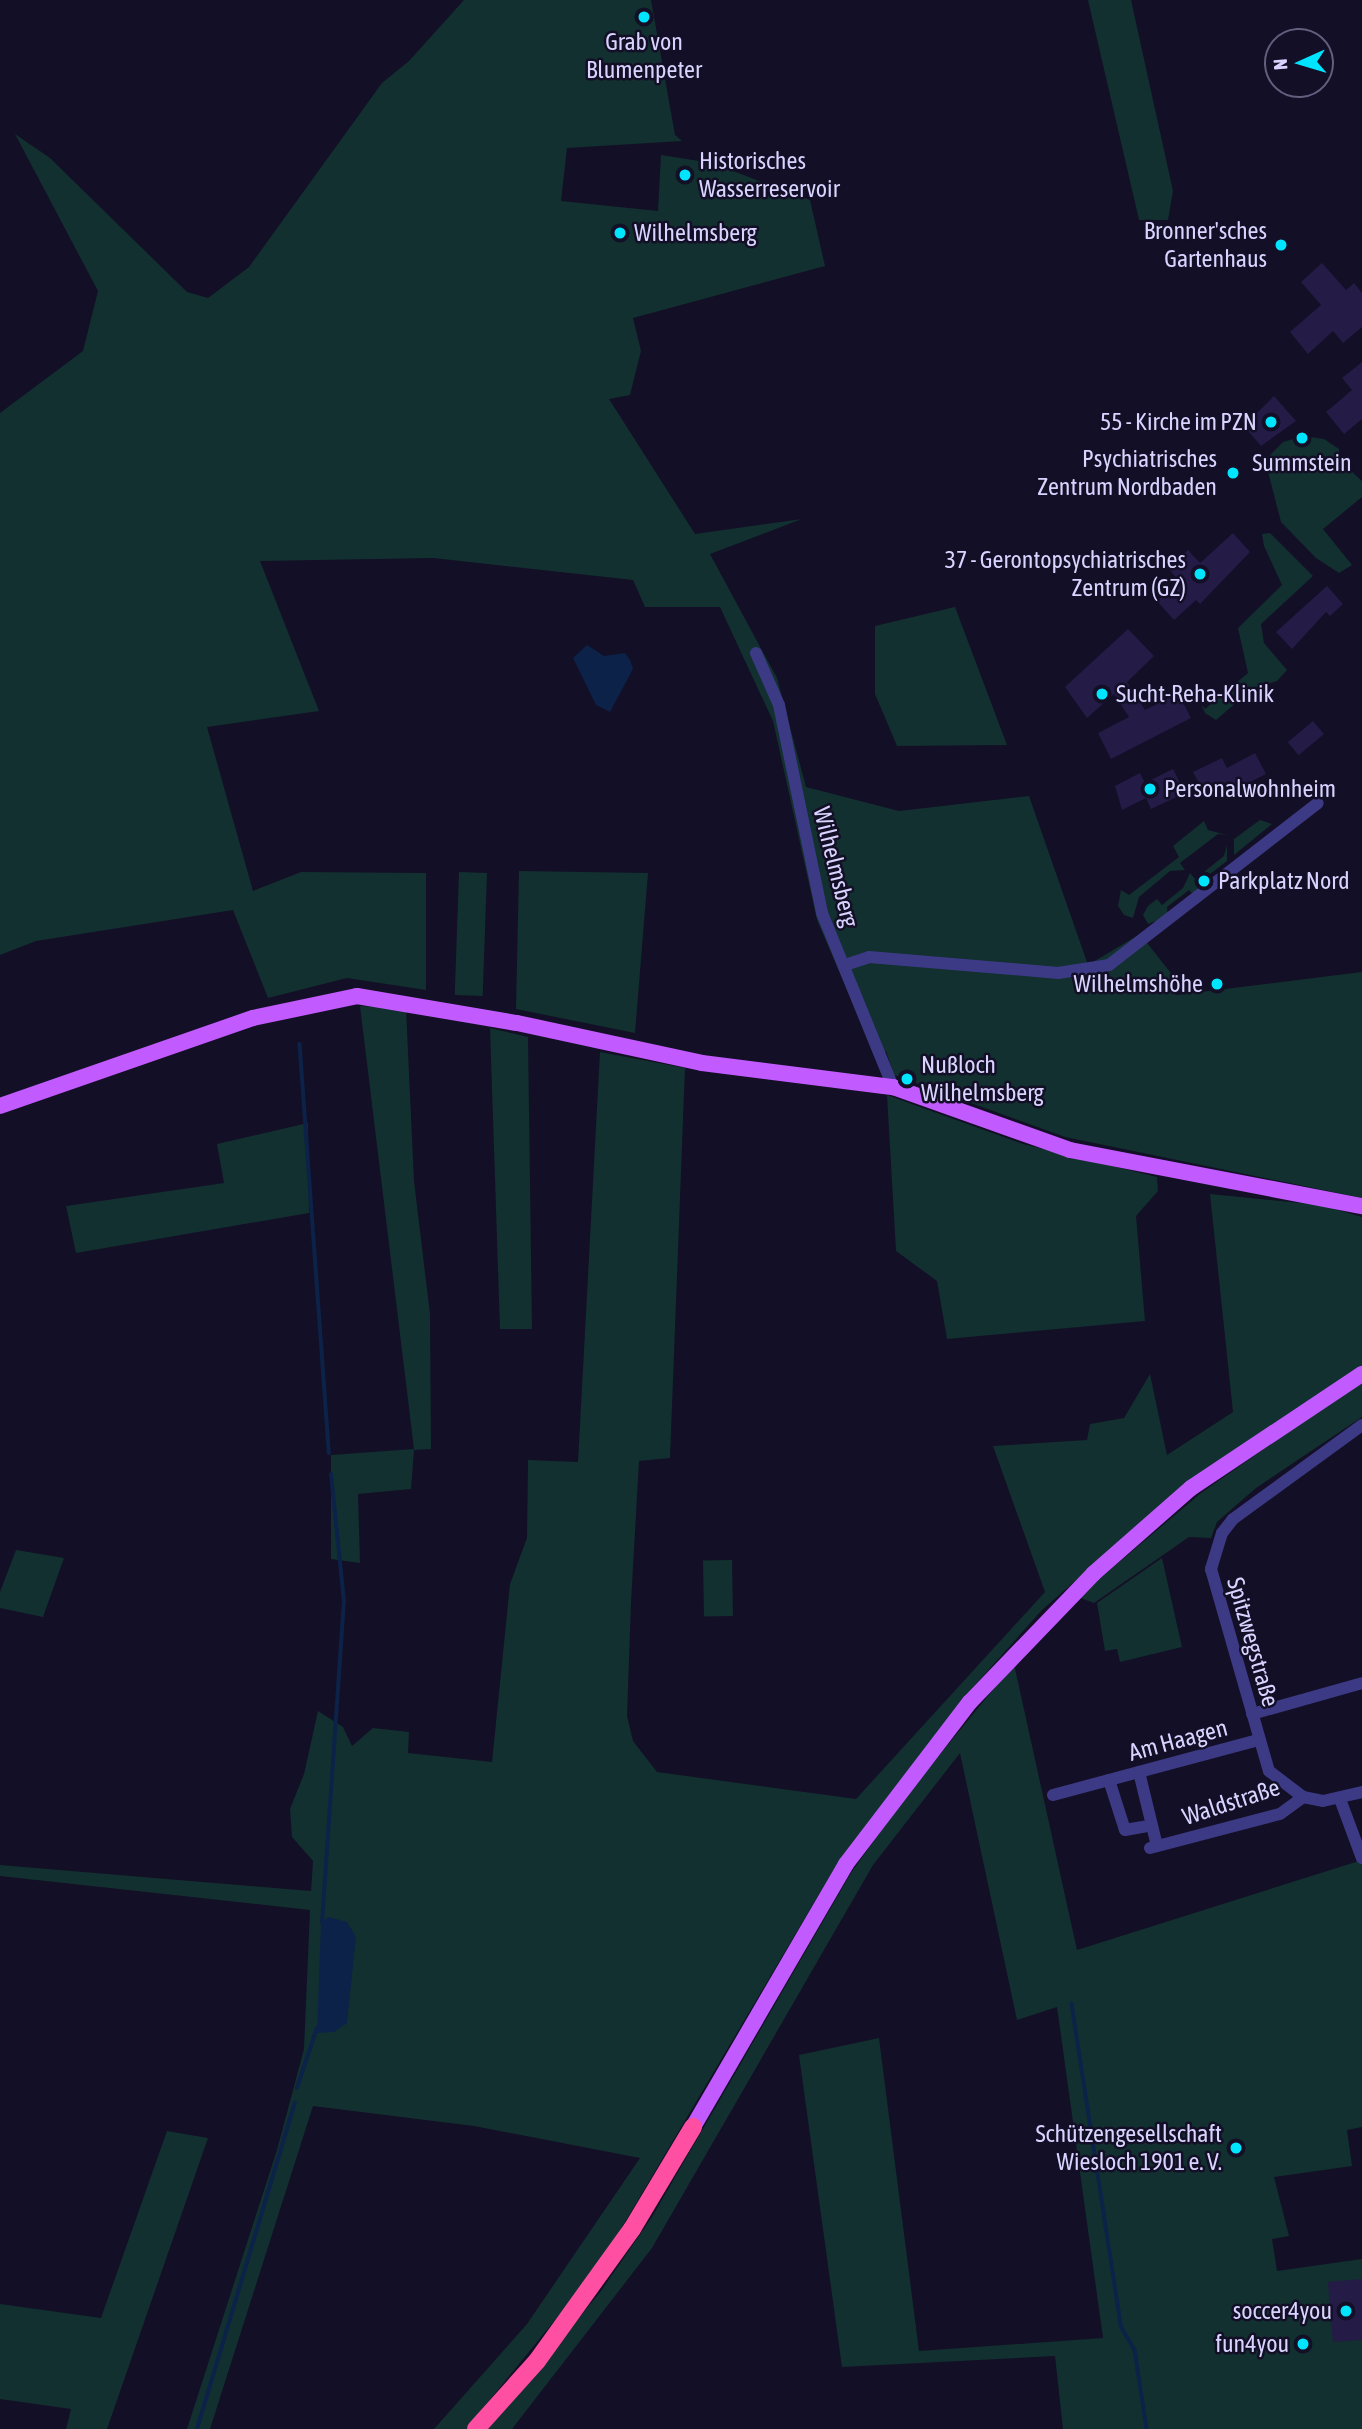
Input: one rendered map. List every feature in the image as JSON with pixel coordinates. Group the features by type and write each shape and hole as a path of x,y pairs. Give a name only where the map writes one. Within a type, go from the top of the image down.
{"highway":[{"path":"476,2429 537,2361 632,2229 693,2127"}],"main road":[{"path":"0,1106 253,1018 357,996 517,1023 702,1063 892,1087 1070,1150 1362,1206"},
{"path":"693,2127 846,1864 906,1781 1054,1612 1191,1489 1362,1374"}],"street":[{"name":"Wilhelmsberg","path":"755,653 779,705 822,914 845,965 892,1087"},
{"path":"845,965 869,957 1077,972 1109,965 1318,803"},
{"name":"Spitzwegstraße","path":"1303,1797 1269,1771 1213,1578 1213,1554 1233,1518 1362,1425"},
{"path":"1252,1714 1362,1683"},
{"name":"Am Haagen","path":"1053,1795 1258,1740"},
{"path":"1139,1772 1152,1825"},
{"name":"Am Haagen","path":"1109,1780 1125,1830 1152,1825"},
{"name":"Waldstraße","path":"1152,1825 1154,1847 1280,1814 1303,1797 1340,1799 1362,1791"},
{"path":"1340,1799 1362,1858"}],"green space":[{"path":"464,0 651,0 675,135 682,141 567,148 561,201 658,211 661,155 712,163 810,200 825,266 633,318 641,351 630,395 609,399 695,534 802,519 710,554 777,678 806,787 899,811 1029,796 1088,965 1140,934 1174,977 1176,995 1362,972 1362,1198 1065,1137 894,1075 886,1051 877,1059 817,920 773,721 720,607 645,607 633,580 433,558 260,561 319,711 207,727 253,891 301,872 426,873 426,990 347,978 268,998 233,910 36,941 0,955 0,413 83,351 98,291 15,134 50,158 187,292 208,298 249,267 382,83 409,61"},
{"path":"1088,0 1131,0 1173,191 1168,220 1139,220"},
{"path":"1304,436 1324,439 1339,449 1339,460 1362,481 1362,497 1323,529 1352,565 1339,573 1316,558 1281,522 1265,460 1283,442"},
{"path":"1270,533 1313,576 1261,624 1264,643 1287,670 1277,681 1252,689 1216,720 1205,713 1201,704 1205,709 1248,673 1238,628 1282,585 1264,546 1262,534"},
{"path":"955,607 1007,745 897,746 875,694 875,626"},
{"path":"1260,820 1272,824 1234,855 1234,839"},
{"path":"1204,821 1208,830 1227,835 1218,834 1180,863 1185,870 1170,871 1139,897 1133,918 1124,915 1118,906 1121,890 1129,895 1179,857 1173,846"},
{"path":"1227,845 1227,861 1201,881 1201,891 1194,896 1189,890 1167,907 1168,917 1148,924 1143,915 1148,906 1157,899 1162,905 1183,888 1190,873 1195,879 1224,856"},
{"path":"519,871 648,873 635,1033 516,1009"},
{"path":"459,872 487,873 483,996 455,995"},
{"path":"360,1006 406,1008 414,1181 430,1314 431,1449 414,1450 411,1489 358,1494 360,1563 331,1559 331,1455 414,1449"},
{"path":"490,1028 528,1037 532,1329 500,1329"},
{"path":"600,1052 685,1068 670,1458 639,1461 631,1603 627,1716 633,1741 657,1772 856,1799 1045,1592 993,1446 1087,1440 1090,1424 1124,1418 1150,1374 1167,1455 1233,1412 1210,1194 1321,1205 1362,1217 1362,1366 1170,1498 1042,1610 967,1694 835,1867 599,2266 466,2429 434,2429 527,2324 640,2158 474,2126 313,2106 210,2429 187,2429 277,2150 304,2049 310,1910 0,1876 0,1865 311,1891 313,1861 292,1837 290,1809 304,1774 318,1711 343,1727 352,1746 373,1728 409,1732 408,1753 492,1762 510,1584 527,1538 528,1460 578,1462"},
{"path":"887,1095 1023,1144 1157,1177 1158,1191 1136,1216 1145,1321 947,1339 937,1281 896,1251"},
{"path":"308,1123 309,1213 76,1253 66,1206 224,1183 217,1144"},
{"path":"1362,1381 1362,1417 1256,1488 1217,1522 1211,1538 1189,1537 1094,1603 1078,1597 1201,1493"},
{"path":"16,1550 64,1558 43,1617 0,1608 0,1592"},
{"path":"1162,1558 1182,1647 1120,1662 1117,1649 1105,1651 1097,1603"},
{"path":"732,1560 733,1616 704,1616 703,1561"},
{"path":"1014,1664 1077,1950 1362,1860 1362,2127 1347,2130 1352,2166 1274,2177 1289,2236 1272,2239 1277,2271 1362,2259 1362,2429 1063,2429 1055,2356 842,2367 799,2055 879,2038 919,2351 1103,2338 1057,2007 1017,2020 960,1753 873,1865 652,2248 512,2429 488,2429 601,2291 652,2217 851,1873 902,1801"},
{"path":"167,2131 208,2138 107,2429 66,2429 71,2409 0,2399 0,2304 101,2318"}],"water":[{"path":"587,645 604,656 625,653 630,660 633,669 610,712 596,705 573,658"},
{"path":"328,1917 347,1922 356,1937 347,2023 334,2032 317,2033 321,1923"}],"building":[{"path":"1322,263 1346,290 1354,283 1362,293 1362,327 1343,343 1333,331 1308,354 1290,332 1321,305 1301,282"},
{"path":"1362,362 1362,419 1344,434 1326,412 1352,390 1342,378"},
{"name":"55 - Kirche im PZN","path":"1274,396 1296,421 1261,446 1244,426"},
{"name":"37 - Gerontopsychiatrisches Zentrum (GZ)","path":"1233,533 1250,552 1200,604 1196,600 1174,620 1157,601 1179,581 1168,568 1188,550 1200,563"},
{"path":"1327,586 1343,604 1330,616 1326,612 1292,649 1276,632"},
{"name":"Sucht-Reha-Klinik","path":"1128,629 1154,656 1127,682 1145,710 1178,693 1191,718 1111,759 1098,733 1129,717 1114,694 1087,718 1065,687"},
{"path":"1313,721 1324,734 1299,755 1288,742"},
{"name":"Personalwohnheim","path":"1255,753 1266,774 1234,790 1229,781 1204,793 1193,772 1222,758 1227,768"},
{"name":"Personalwohnheim","path":"1173,769 1185,793 1151,809 1146,798 1122,810 1115,786 1140,773 1145,783"},
{"name":"soccer4you","path":"1362,2279 1362,2340 1333,2342 1328,2282"}],"waterway":[{"path":"300,1044 329,1453"},
{"path":"322,1923 344,1602 331,1475"},
{"path":"1072,2004 1121,2326 1135,2350 1147,2429"},
{"path":"297,2088 317,2028"},
{"path":"197,2429 295,2103"}],"place":[{"name":"Grab von Blumenpeter","path":"644,17"},
{"name":"Historisches Wasserreservoir","path":"685,175"},
{"name":"Wilhelmsberg","path":"620,233"},
{"name":"Bronner'sches Gartenhaus","path":"1281,245"},
{"name":"55 - Kirche im PZN","path":"1271,422"},
{"name":"Summstein","path":"1302,438"},
{"name":"Psychiatrisches Zentrum Nordbaden","path":"1233,473"},
{"name":"37 - Gerontopsychiatrisches Zentrum (GZ)","path":"1200,574"},
{"name":"Sucht-Reha-Klinik","path":"1102,694"},
{"name":"Personalwohnheim","path":"1150,789"},
{"name":"Parkplatz Nord","path":"1204,881"},
{"name":"Wilhelmshöhe","path":"1217,984"},
{"name":"Nußloch Wilhelmsberg","path":"907,1079"},
{"name":"Schützengesellschaft Wiesloch 1901 e. V.","path":"1236,2148"},
{"name":"soccer4you","path":"1346,2311"},
{"name":"fun4you","path":"1303,2344"}]}
